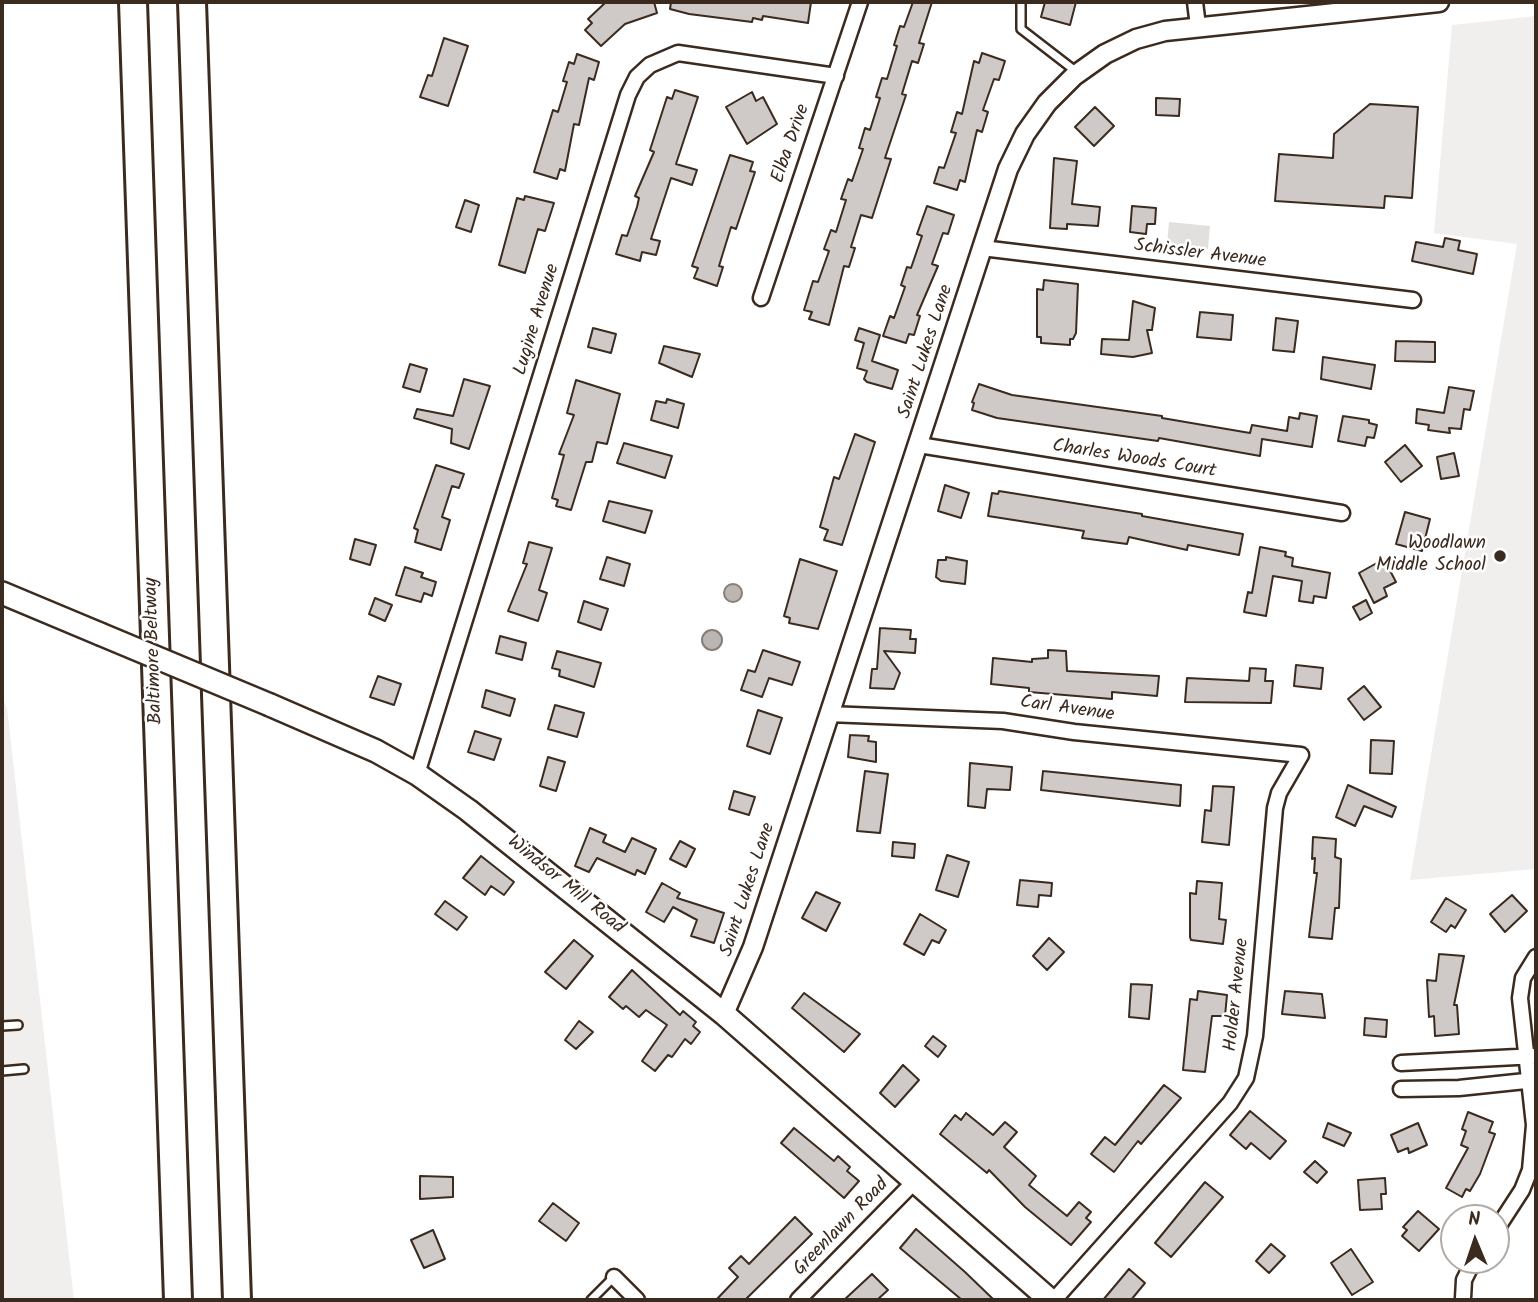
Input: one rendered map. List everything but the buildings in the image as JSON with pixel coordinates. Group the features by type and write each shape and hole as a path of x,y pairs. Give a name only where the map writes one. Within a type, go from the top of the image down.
{"highway":[{"name":"Baltimore Beltway","path":"133,2 178,1300"},
{"path":"192,2 237,1300"}],"main road":[{"name":"Windsor Mill Road","path":"2,593 335,732 417,774 540,865 724,1014 913,1183 1052,1300"}],"street":[{"name":"Elba Drive","path":"761,298 860,2"},
{"path":"1195,2 1198,26"},
{"name":"Saint Lukes Lane","path":"724,1014 744,973 1008,169 1025,134 1047,103 1078,73 1105,54 1136,39 1198,26 1439,2"},
{"name":"Lugine Avenue","path":"417,774 628,95 637,77 650,65 678,53 835,76"},
{"name":"Schissler Avenue","path":"982,248 1413,300"},
{"name":"Charles Woods Court","path":"919,445 1342,513"},
{"name":"Carl Avenue","path":"828,715 1003,721 1074,732 1301,755"},
{"name":"Holder Avenue","path":"1052,1300 1230,1103 1246,1078 1255,1036 1275,808 1283,785 1301,755"},
{"path":"1510,1208 1522,1190 1530,1170 1534,1125 1531,1056 1520,998 1523,978 1536,957"},
{"path":"1401,1063 1531,1056"},
{"path":"1401,1089 1459,1088 1532,1080"},
{"name":"Greenlawn Road","path":"798,1300 913,1183"},
{"path":"1462,1298 1467,1274"},
{"path":"614,1278 637,1300"}],"lane":[{"path":"1021,2 1021,29 1078,73"},
{"path":"2,1026 18,1025"},
{"path":"2,1071 24,1069"},
{"path":"591,1300 614,1278"}],"shaded area":[{"name":"Woodlawn Middle School","path":"1536,16 1536,869 1410,880 1517,244 1434,233 1452,25"},
{"path":"1169,222 1210,226 1208,249 1167,245"},
{"path":"733,584 739,587 742,593 739,599 733,602 727,599 724,593 727,587"},
{"path":"712,630 719,633 722,640 719,647 712,650 705,647 702,640 705,633"},
{"path":"2,697 7,708 74,1300 2,1300"}],"place":[{"name":"Woodlawn Middle School","path":"1500,556"}]}
